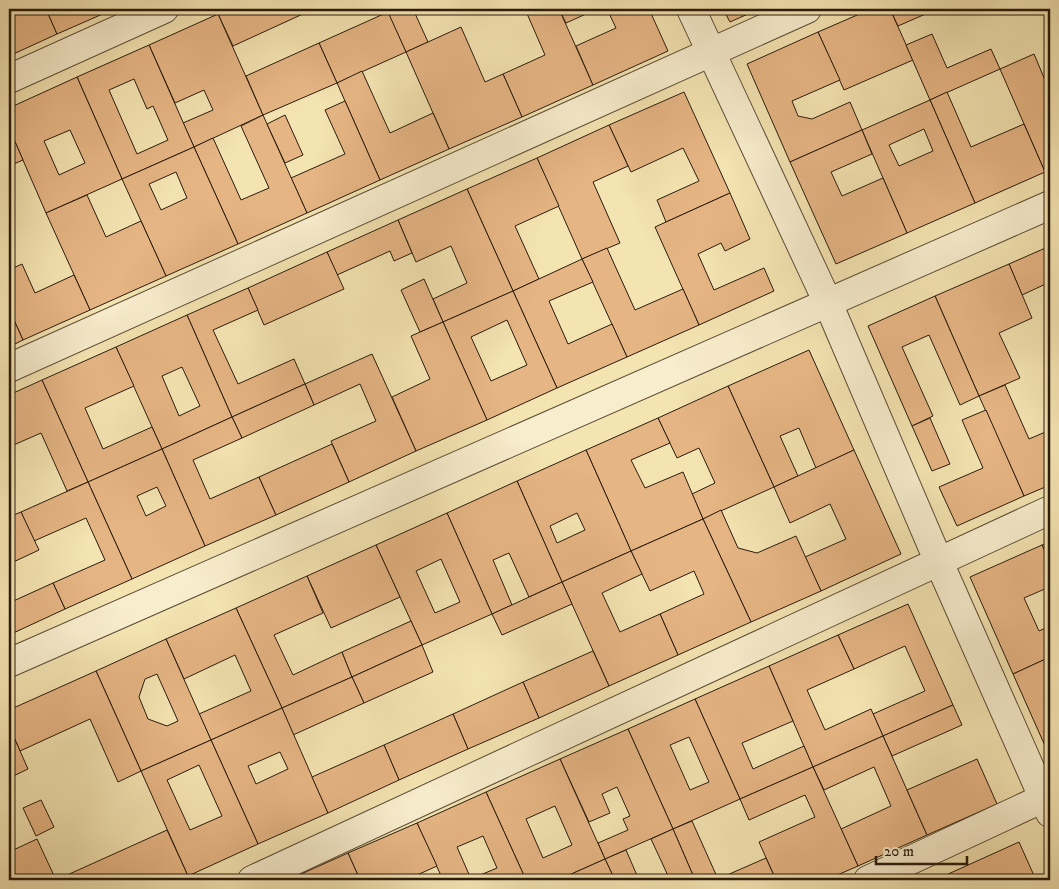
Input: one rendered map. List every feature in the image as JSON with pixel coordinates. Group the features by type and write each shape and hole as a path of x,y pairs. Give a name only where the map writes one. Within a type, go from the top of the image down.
{"street":[{"path":"9,79 164,9"},
{"path":"691,9 828,303 938,560 1048,802 868,880"},
{"path":"9,368 807,9"},
{"path":"9,662 1050,205"},
{"path":"252,880 938,560 1050,510"}],"building":[{"path":"9,9 46,9 57,34 9,56"},
{"path":"46,9 114,9 57,34"},
{"path":"229,9 303,9 305,13 233,46 218,14"},
{"path":"303,9 315,9 305,13"},
{"path":"386,9 413,9 428,42 406,52"},
{"path":"525,9 559,9 593,85 522,117 503,74 545,55"},
{"path":"559,9 597,9 566,23"},
{"path":"607,9 649,9 668,51 593,85 576,46 616,28"},
{"path":"723,9 759,9 730,22"},
{"path":"871,9 890,9 913,60 844,90 818,32"},
{"path":"890,9 937,9 898,26"},
{"path":"388,12 406,52 337,83 319,43"},
{"path":"218,14 263,115 194,147 183,123 213,110 204,90 175,103 149,45"},
{"path":"461,27 485,82 503,74 522,117 449,149 406,52"},
{"path":"818,32 840,80 792,101 798,116 812,119 850,102 862,130 790,162 747,64"},
{"path":"932,34 947,68 991,49 1000,69 930,100 906,45"},
{"path":"319,43 337,83 263,115 246,76"},
{"path":"149,45 194,147 122,179 77,77","holes":["134,79 147,109 153,106 168,140 137,154 109,90"]},
{"path":"1034,54 1050,92 1050,170 1045,172 1000,69"},
{"path":"362,71 390,133 433,113 449,149 380,180 337,83"},
{"path":"77,77 122,179 46,213 9,128 9,108","holes":["70,130 85,163 59,175 44,141"]},
{"path":"684,92 730,193 666,222 657,200 699,181 683,148 631,172 609,125"},
{"path":"947,92 971,147 1024,124 1045,172 975,203 930,100"},
{"path":"930,100 975,203 907,233 862,130","holes":["924,129 933,151 899,166 889,145"]},
{"path":"345,101 380,180 307,213 291,178 345,154 325,110"},
{"path":"263,115 307,213 238,244 194,147 213,138 241,200 269,188 241,126"},
{"path":"285,115 303,155 285,163 267,124"},
{"path":"609,125 628,166 593,182 620,243 582,259 537,158"},
{"path":"9,128 23,160 9,166"},
{"path":"862,130 872,154 831,172 842,196 883,178 907,233 836,264 790,162"},
{"path":"194,147 238,244 166,276 122,179","holes":["176,172 187,198 161,210 149,184"]},
{"path":"537,158 559,206 515,226 539,279 513,291 467,189"},
{"path":"467,189 513,291 443,322 433,299 467,283 451,246 416,262 398,220"},
{"path":"730,193 750,239 725,251 721,243 698,254 714,290 764,268 774,291 699,325 655,227"},
{"path":"87,195 106,237 141,221 166,276 90,310 46,213"},
{"path":"398,220 412,253 394,261 390,251 337,275 327,252"},
{"path":"1050,246 1050,282 1022,295 1009,264"},
{"path":"607,248 635,310 683,289 699,325 627,357 582,259"},
{"path":"327,252 344,289 264,325 248,288"},
{"path":"582,259 593,282 549,301 568,344 612,324 627,357 557,388 513,291"},
{"path":"22,264 35,293 74,275 90,310 23,340 9,309 9,270"},
{"path":"1009,264 1032,318 999,333 1020,378 979,396 935,296"},
{"path":"424,279 443,322 420,332 401,290"},
{"path":"248,288 258,310 213,330 238,384 294,359 305,384 232,417 187,315"},
{"path":"513,291 557,388 487,420 443,322","holes":["507,320 527,365 491,381 471,337"]},
{"path":"935,296 979,396 960,405 929,335 902,347 933,416 912,426 868,326"},
{"path":"9,309 23,340 9,347"},
{"path":"187,315 232,417 162,449 116,347","holes":["182,367 200,406 179,416 162,376"]},
{"path":"443,322 487,420 416,451 392,397 430,379 411,336"},
{"path":"116,347 134,386 85,408 103,449 152,427 162,449 88,482 42,380"},
{"path":"809,350 854,450 816,468 799,428 780,436 798,476 774,487 728,386"},
{"path":"372,354 416,451 349,482 331,441 376,421 360,384 314,405 305,384"},
{"path":"42,380 88,482 67,491 41,433 9,447 9,395"},
{"path":"305,384 314,405 242,438 232,417"},
{"path":"1005,385 1029,439 1050,430 1050,485 1024,496 979,396"},
{"path":"728,386 774,487 703,519 692,494 715,483 699,448 677,458 658,418"},
{"path":"986,410 1024,496 957,526 939,487 983,468 962,420"},
{"path":"232,417 242,438 193,460 210,499 259,477 276,515 205,546 162,449"},
{"path":"658,418 670,443 631,460 645,488 683,472 703,519 631,551 586,450"},
{"path":"930,418 950,464 932,471 912,426"},
{"path":"332,444 349,482 276,515 259,477"},
{"path":"162,449 205,546 132,579 88,482","holes":["157,487 166,506 146,516 137,496"]},
{"path":"586,450 631,551 562,582 517,481","holes":["577,513 585,530 557,543 550,526"]},
{"path":"854,450 901,554 821,591 805,557 846,539 830,504 790,523 774,487"},
{"path":"517,481 562,582 529,597 509,553 493,560 512,605 492,614 447,513"},
{"path":"88,482 132,579 65,609 53,583 105,560 86,518 34,541 21,512"},
{"path":"721,510 738,548 757,553 796,536 821,591 751,622 703,519"},
{"path":"21,512 39,550 9,564 9,517"},
{"path":"447,513 492,614 422,645 376,545","holes":["441,559 460,602 435,613 416,571"]},
{"path":"703,519 751,622 678,655 660,614 704,594 694,571 650,591 631,551"},
{"path":"1050,542 1050,562 1042,545"},
{"path":"376,545 400,597 331,628 307,576"},
{"path":"1042,545 1050,562 1050,595 1047,588 1024,598 1039,631 1050,626 1050,657 1013,674 970,577"},
{"path":"631,551 642,574 602,593 620,632 660,614 678,655 609,686 562,582"},
{"path":"307,576 323,613 274,635 293,675 342,652 352,677 282,708 236,608"},
{"path":"562,582 572,604 502,635 492,614"},
{"path":"53,583 65,609 9,635 9,603"},
{"path":"908,604 953,705 883,736 873,714 925,691 905,646 854,669 838,635"},
{"path":"236,608 282,708 211,740 199,714 251,691 235,655 184,679 166,639"},
{"path":"411,621 422,645 352,677 342,652"},
{"path":"838,635 854,669 807,690 825,730 871,709 883,736 813,767 769,666"},
{"path":"166,639 211,740 141,771 96,671","holes":["157,674 178,721 167,726 148,719 139,697 145,679"]},
{"path":"422,645 433,672 364,703 352,677"},
{"path":"593,651 609,686 539,718 523,682"},
{"path":"1050,657 1050,757 1013,674"},
{"path":"769,666 793,721 742,743 753,769 804,746 813,767 740,799 695,699"},
{"path":"96,671 141,771 118,782 90,719 20,751 9,726 9,710"},
{"path":"352,677 364,703 293,735 282,708"},
{"path":"523,682 539,718 468,749 453,714"},
{"path":"695,699 740,799 673,829 628,729","holes":["689,737 709,782 690,790 670,745"]},
{"path":"953,705 962,725 892,756 883,736"},
{"path":"282,708 328,813 258,844 211,740","holes":["280,752 288,769 256,784 248,766"]},
{"path":"453,714 468,749 399,780 384,745"},
{"path":"9,726 28,769 9,778"},
{"path":"628,729 673,829 605,859 598,843 628,830 623,819 630,816 617,787 602,794 610,813 589,822 560,759"},
{"path":"883,736 927,835 858,866 841,829 891,806 874,767 824,790 813,767"},
{"path":"211,740 258,844 188,876 141,771","holes":["199,765 222,816 190,830 167,780"]},
{"path":"384,745 399,780 328,813 312,777"},
{"path":"560,759 605,859 558,880 526,880 486,792","holes":["555,806 572,845 543,858 526,819"]},
{"path":"977,759 997,804 927,835 907,790"},
{"path":"813,767 858,866 826,880 776,880 759,842 815,817 805,795 749,820 740,799"},
{"path":"486,792 526,880 443,880 417,823","holes":["483,836 497,868 471,879 457,847"]},
{"path":"41,800 54,827 36,836 23,808"},
{"path":"692,821 718,879 766,858 776,880 695,880 673,829"},
{"path":"417,823 437,866 406,880 360,880 348,853"},
{"path":"673,829 695,880 670,880 651,839"},
{"path":"167,830 188,876 178,880 56,880"},
{"path":"37,839 56,880 9,880 9,852"},
{"path":"1019,842 1036,880 1007,880 1005,877 997,880 948,880 946,875"},
{"path":"626,850 639,880 615,880 605,859"},
{"path":"348,853 360,880 288,880"},
{"path":"605,859 615,880 558,880"},
{"path":"946,875 948,880 933,880"}]}
